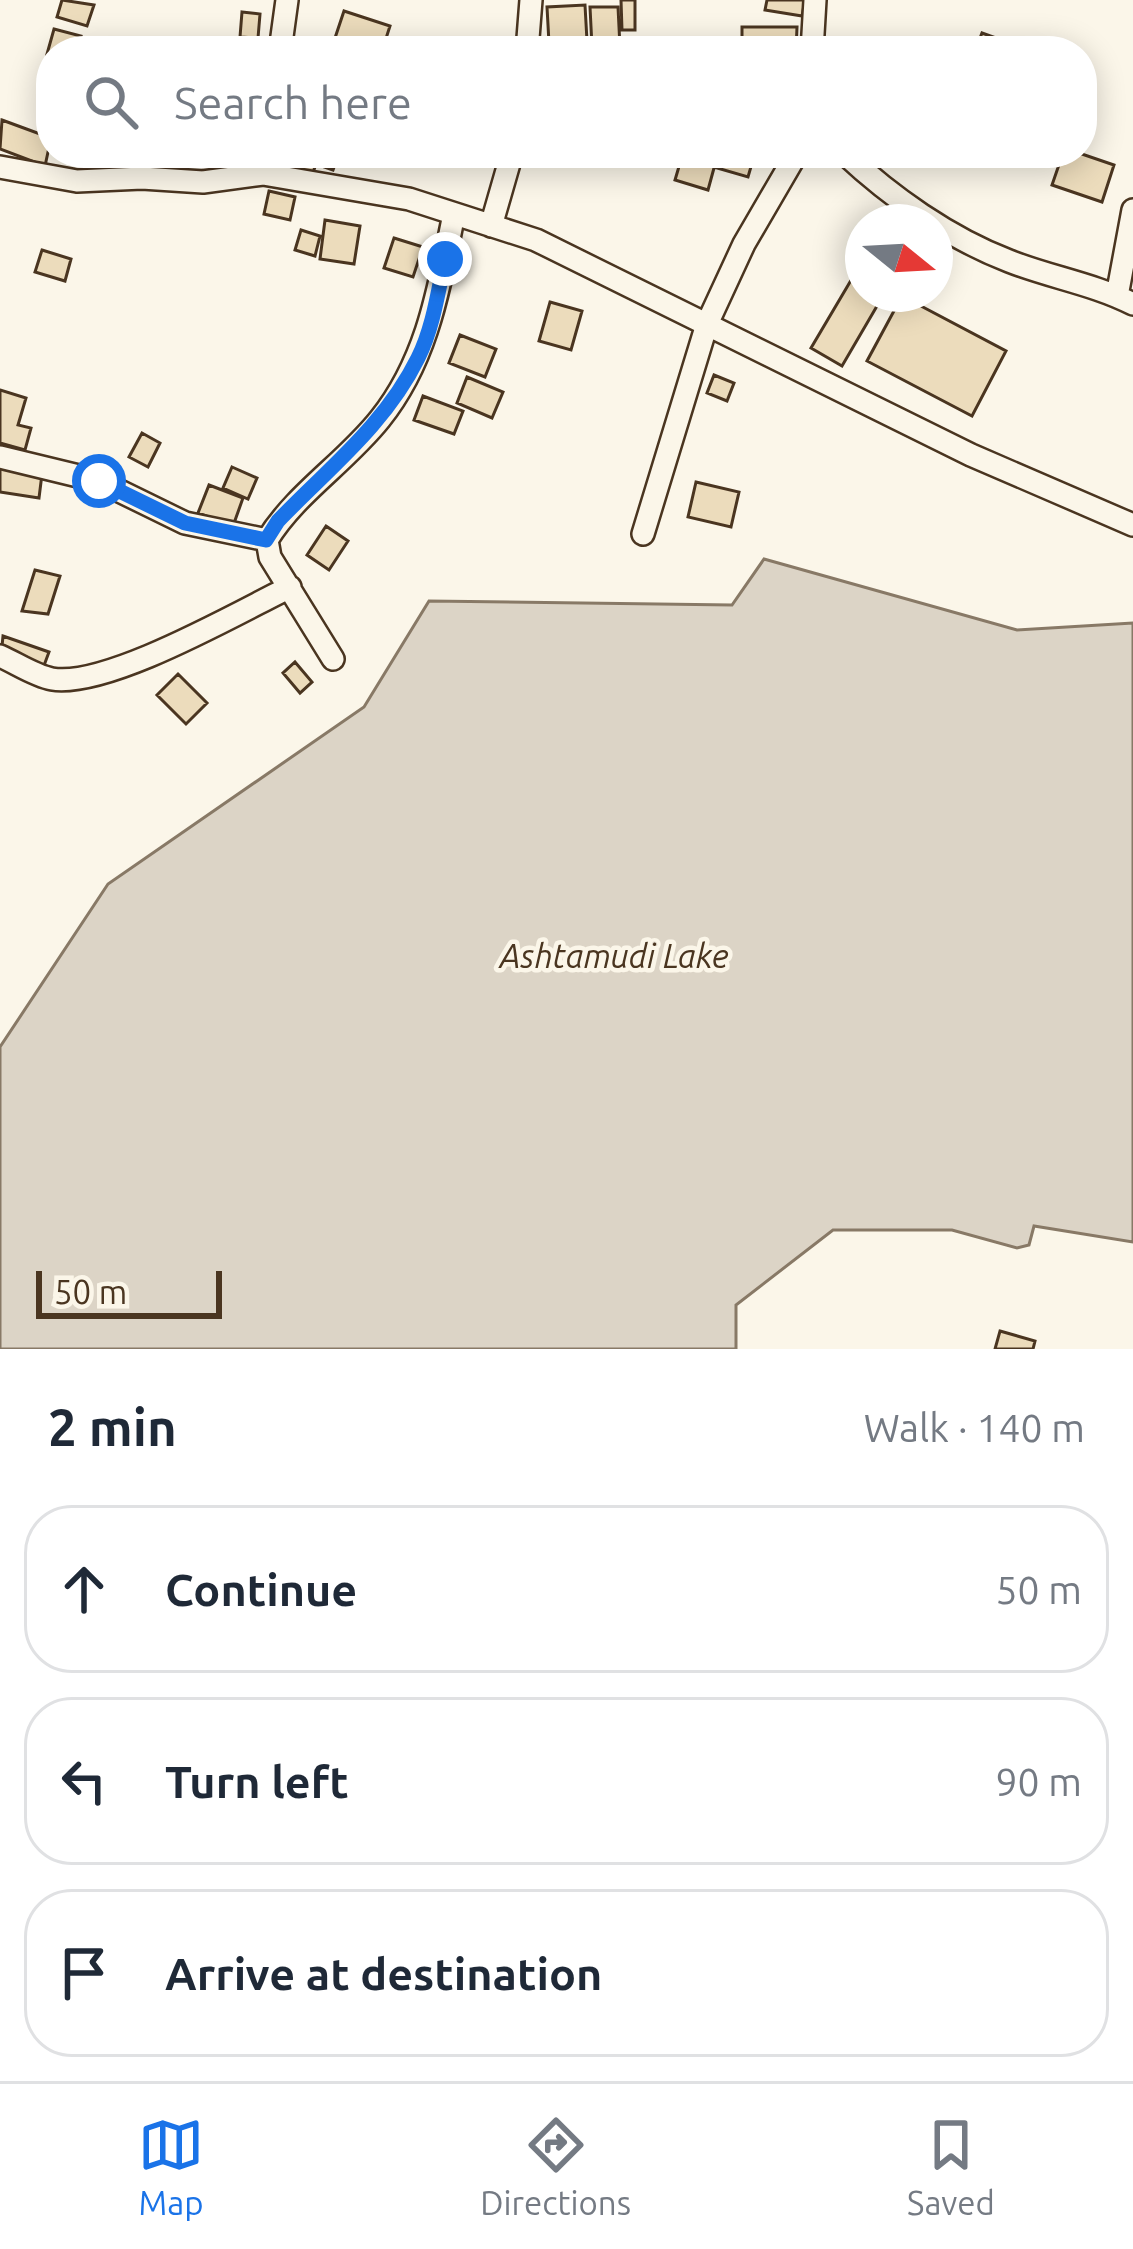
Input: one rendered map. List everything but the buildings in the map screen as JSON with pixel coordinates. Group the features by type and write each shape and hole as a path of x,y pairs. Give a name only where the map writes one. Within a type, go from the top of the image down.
{"street":[{"path":"282,36 287,0"},
{"path":"528,36 531,0"},
{"path":"813,36 815,0"},
{"path":"0,167 77,181 203,182 251,168"},
{"path":"281,168 409,199 536,240 971,454 1133,525"},
{"path":"491,226 508,168"},
{"path":"643,534 706,325 744,244 788,168"},
{"path":"861,168 921,214 1005,260 1128,296 1133,211"},
{"path":"333,659 270,556 266,540 278,521 380,420 405,381 420,354 436,304 454,214"},
{"path":"0,457 99,481 185,523 266,540"},
{"path":"0,656 52,679 77,678 158,651 290,587"}],"water":[{"name":"Ashtamudi Lake","path":"764,559 1017,630 1133,623 1133,1242 1034,1226 1029,1245 1017,1248 952,1230 833,1230 736,1305 736,1349 0,1349 0,1047 108,884 364,707 429,601 732,605"}],"route":[{"path":"99,481 185,523 266,540 278,521 380,420 405,381 420,354 445,259"}]}
